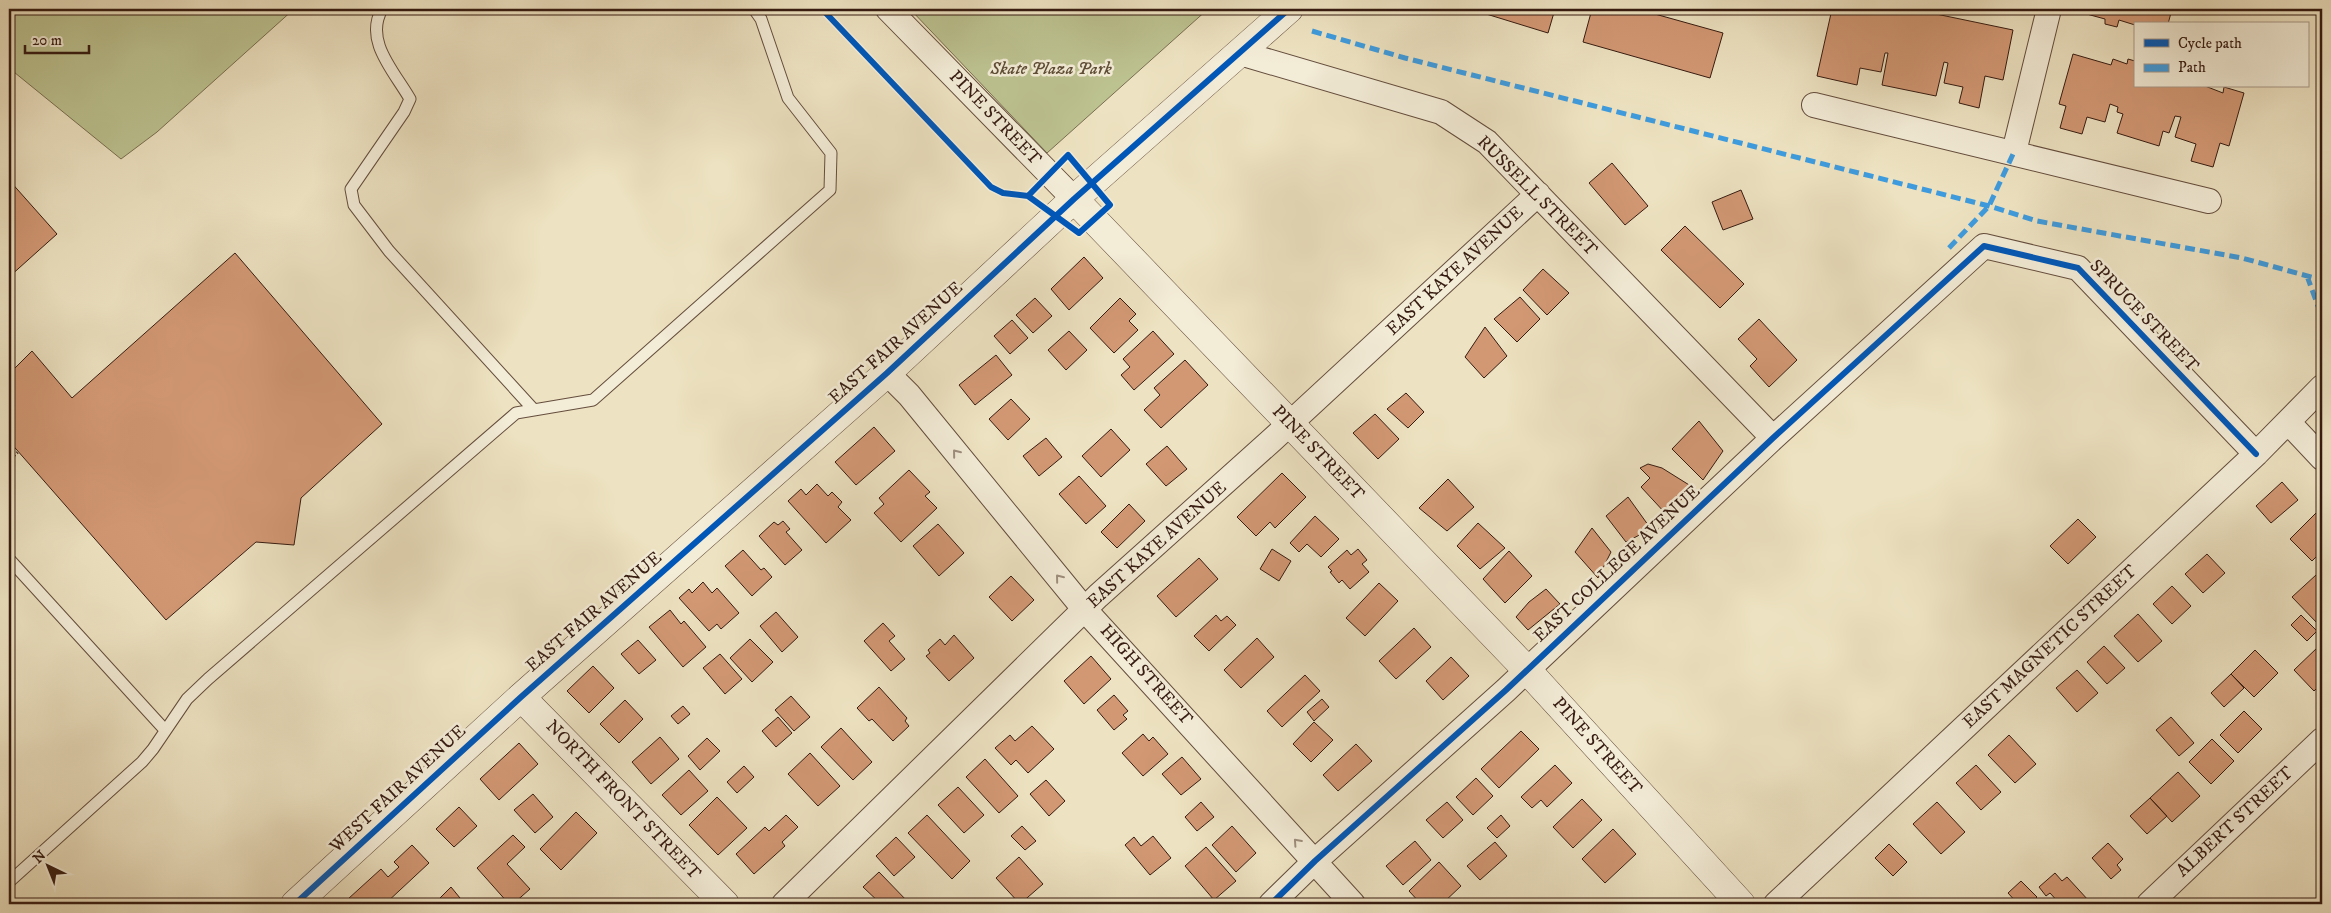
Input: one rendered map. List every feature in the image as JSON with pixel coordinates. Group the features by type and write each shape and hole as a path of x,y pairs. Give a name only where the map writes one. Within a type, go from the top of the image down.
{"street":[{"name":"PINE STREET","path":"888,9 1074,199 1527,670 1741,904"},
{"name":"EAST FAIR AVENUE","path":"521,696 888,373 1074,199 1289,9"},
{"path":"2014,152 2048,9"},
{"name":"RUSSELL STREET","path":"1240,53 1441,112 1487,142 1773,438"},
{"path":"1814,105 2014,152 2209,201"},
{"name":"EAST KAYE AVENUE","path":"784,904 1085,610 1290,424 1538,194"},
{"name":"EAST COLLEGE AVENUE","path":"1271,904 1315,861 1527,670 1773,438 1984,246"},
{"name":"SPRUCE STREET","path":"1984,246 2078,268 2256,454"},
{"name":"HIGH STREET","path":"888,373 909,395 1085,610 1353,904"},
{"name":"EAST MAGNETIC STREET","path":"1776,904 2256,454 2322,386"},
{"path":"2288,422 2322,458"},
{"name":"WEST FAIR AVENUE","path":"295,904 521,696"},
{"name":"NORTH FRONT STREET","path":"521,696 725,904"},
{"name":"ALBERT STREET","path":"2149,904 2322,740"}],"lane":[{"path":"382,9 376,19 377,45 410,98 404,112 351,189 354,205 389,251 534,410"},
{"path":"9,882 142,762 153,750 187,699 230,659 516,413 593,400 830,190 832,152 788,98 761,19 754,9"},
{"path":"9,559 165,730"}],"path":[{"path":"9,460 18,452"}],"green space":[{"path":"9,9 294,9 157,132 121,159 9,68"},
{"name":"Skate Plaza Park","path":"910,9 1208,9 1047,153"}],"building":[{"path":"1470,9 1555,9 1548,33"},
{"path":"1592,9 1637,9 1723,33 1710,78 1583,42"},
{"path":"1832,9 1912,9 2013,30 2003,80 1985,76 1979,108 1959,103 1963,87 1944,83 1948,63 1944,62 1936,96 1882,85 1888,53 1885,53 1881,72 1860,68 1857,85 1817,76"},
{"path":"2084,9 2172,9 2169,22 2134,22 2134,25 2119,20 2117,27 2105,24 2105,19 2083,13"},
{"path":"2073,54 2111,65 2113,59 2127,64 2128,59 2134,61 2134,88 2210,88 2223,93 2224,88 2227,88 2244,93 2229,146 2220,143 2213,167 2191,161 2196,144 2175,137 2181,117 2175,116 2169,133 2163,131 2159,146 2117,133 2123,114 2117,112 2118,107 2110,104 2105,122 2087,117 2082,134 2060,128 2066,106 2059,104"},
{"path":"1612,163 1648,206 1625,225 1589,183"},
{"path":"9,180 57,234 9,277"},
{"path":"1741,190 1753,219 1723,230 1712,202"},
{"path":"1685,226 1744,284 1720,308 1661,250"},
{"path":"235,253 382,424 301,498 294,545 256,542 166,620 9,441 9,374 32,351 72,398"},
{"path":"1084,257 1103,278 1069,310 1051,289"},
{"path":"1543,269 1569,293 1547,315 1523,290"},
{"path":"1520,297 1540,319 1517,342 1494,319"},
{"path":"1035,298 1052,316 1033,333 1016,315"},
{"path":"1120,298 1136,314 1129,321 1138,330 1114,353 1090,328"},
{"path":"1759,319 1797,360 1769,387 1750,366 1757,359 1738,339"},
{"path":"1012,320 1028,338 1010,354 994,336"},
{"path":"1485,327 1507,356 1484,378 1465,357"},
{"path":"1069,331 1087,350 1066,370 1048,350"},
{"path":"1153,331 1174,354 1134,390 1121,375 1130,367 1123,359"},
{"path":"996,355 1012,375 975,405 959,385"},
{"path":"1185,360 1208,385 1161,428 1144,410 1160,395 1154,388"},
{"path":"1406,393 1424,412 1408,428 1387,409"},
{"path":"1011,399 1030,419 1008,440 989,419"},
{"path":"1375,414 1399,439 1378,459 1353,433"},
{"path":"1699,421 1723,451 1703,480 1672,449"},
{"path":"874,427 895,451 856,485 835,462"},
{"path":"1111,429 1130,450 1101,477 1082,456"},
{"path":"1046,438 1062,457 1039,476 1023,456"},
{"path":"1167,446 1187,469 1166,486 1146,464"},
{"path":"1648,464 1662,468 1694,488 1666,514 1641,487 1650,478 1640,468"},
{"path":"909,470 930,492 925,496 937,508 901,542 874,513 884,504 879,498"},
{"path":"1282,473 1306,497 1275,528 1270,522 1256,536 1237,517"},
{"path":"1079,476 1106,506 1086,524 1059,494"},
{"path":"1448,479 1474,507 1447,531 1419,508"},
{"path":"2282,482 2298,500 2271,523 2256,506"},
{"path":"817,484 828,496 832,492 842,502 838,507 851,520 826,543 788,501 801,489 806,495"},
{"path":"1628,497 1651,529 1626,542 1606,516"},
{"path":"1129,504 1145,521 1117,548 1101,532"},
{"path":"2318,511 2322,516 2322,551 2312,561 2290,539"},
{"path":"1315,516 1339,539 1321,557 1307,544 1299,552 1290,543"},
{"path":"2078,519 2096,537 2068,564 2050,546"},
{"path":"783,521 790,529 786,532 802,550 785,565 759,536 774,522 778,525"},
{"path":"1478,523 1505,548 1480,569 1457,546"},
{"path":"938,524 964,553 939,576 913,546"},
{"path":"1592,528 1611,552 1598,578 1575,552"},
{"path":"1272,549 1291,561 1279,581 1260,569"},
{"path":"1358,549 1367,560 1362,564 1369,572 1350,589 1342,580 1339,583 1328,567 1347,550 1351,555"},
{"path":"743,550 761,570 764,568 772,577 752,596 725,566"},
{"path":"1509,551 1532,576 1505,603 1483,579"},
{"path":"2207,554 2225,573 2203,593 2185,574"},
{"path":"1199,558 1218,579 1176,617 1157,596"},
{"path":"2316,575 2322,582 2322,620 2318,624 2292,597"},
{"path":"1011,576 1034,600 1012,621 989,597"},
{"path":"703,582 712,593 717,588 739,613 721,629 717,624 709,631 679,598 689,589 692,593"},
{"path":"1379,583 1398,601 1365,636 1346,618"},
{"path":"2172,586 2191,606 2172,624 2153,604"},
{"path":"1546,589 1560,604 1528,630 1516,617 1529,602"},
{"path":"670,610 681,624 684,621 706,647 683,667 649,627"},
{"path":"776,612 798,637 782,652 760,626"},
{"path":"2138,614 2162,641 2138,662 2114,636"},
{"path":"1216,615 1221,621 1227,616 1236,625 1209,651 1194,636"},
{"path":"2301,615 2317,631 2307,641 2291,625"},
{"path":"883,623 895,636 889,641 905,659 891,671 864,641"},
{"path":"1414,628 1431,647 1396,679 1379,661"},
{"path":"954,635 974,658 949,681 926,656 930,653 928,650 940,639 945,645"},
{"path":"1257,638 1274,657 1241,688 1224,670"},
{"path":"750,639 773,662 752,682 730,658"},
{"path":"638,640 656,660 639,674 621,654"},
{"path":"2104,646 2125,668 2107,684 2087,662"},
{"path":"2318,647 2322,651 2322,683 2314,691 2294,670"},
{"path":"2255,650 2278,673 2254,697 2231,674"},
{"path":"720,654 742,679 725,694 703,668"},
{"path":"1091,656 1111,679 1084,704 1064,681"},
{"path":"1451,657 1469,676 1443,700 1426,681"},
{"path":"593,666 614,688 589,713 567,691"},
{"path":"2077,670 2098,693 2077,712 2056,688"},
{"path":"2231,674 2244,688 2224,707 2211,693"},
{"path":"1305,675 1320,691 1282,727 1267,711"},
{"path":"879,687 907,718 905,721 909,726 893,741 872,719 869,721 857,708"},
{"path":"1114,695 1128,711 1123,715 1127,719 1114,730 1097,710"},
{"path":"791,696 810,717 794,731 775,710"},
{"path":"1322,699 1329,707 1314,721 1307,712"},
{"path":"625,700 643,719 619,743 600,724"},
{"path":"683,706 690,714 678,724 671,716"},
{"path":"2244,711 2262,729 2238,753 2220,735"},
{"path":"778,717 792,733 776,747 762,731"},
{"path":"2171,717 2194,743 2179,756 2156,730"},
{"path":"1314,722 1333,740 1311,762 1293,744"},
{"path":"1032,726 1054,749 1028,773 1016,760 1011,765 995,748 1010,735 1015,741"},
{"path":"841,728 872,762 853,780 821,747"},
{"path":"1521,731 1539,749 1499,788 1481,769"},
{"path":"1143,734 1149,741 1153,737 1168,754 1143,776 1122,753"},
{"path":"2009,735 2036,764 2015,783 1988,755"},
{"path":"660,737 679,759 651,784 632,762"},
{"path":"707,738 720,751 700,770 688,756"},
{"path":"2212,739 2234,761 2211,784 2189,762"},
{"path":"519,743 538,764 499,800 480,779"},
{"path":"1356,744 1372,761 1338,791 1323,775"},
{"path":"810,753 840,786 818,806 788,774"},
{"path":"1182,757 1201,779 1181,795 1162,774"},
{"path":"985,759 1018,796 999,813 966,777"},
{"path":"1555,765 1572,783 1547,807 1541,800 1532,808 1521,797"},
{"path":"1976,765 2001,792 1981,810 1956,783"},
{"path":"744,766 754,777 737,793 727,782"},
{"path":"689,770 708,791 681,815 662,795"},
{"path":"2178,772 2200,796 2172,822 2150,798"},
{"path":"1476,778 1493,796 1473,815 1456,797"},
{"path":"1046,780 1065,801 1049,816 1030,794"},
{"path":"958,787 984,815 964,833 938,805"},
{"path":"533,794 553,817 535,833 514,810"},
{"path":"717,797 747,828 718,855 689,825"},
{"path":"2150,798 2167,816 2147,834 2130,816"},
{"path":"1582,799 1602,820 1573,848 1553,827"},
{"path":"1201,802 1214,817 1197,831 1185,817"},
{"path":"1447,802 1463,820 1443,838 1426,820"},
{"path":"1937,802 1965,832 1941,854 1913,824"},
{"path":"459,807 477,826 454,847 436,829"},
{"path":"576,812 597,833 561,870 540,849"},
{"path":"786,815 798,827 782,842 785,846 754,874 736,854 765,827 769,831"},
{"path":"927,815 970,861 952,879 908,833"},
{"path":"1501,815 1510,826 1497,838 1487,828"},
{"path":"1022,826 1036,841 1025,850 1011,836"},
{"path":"1232,826 1256,853 1236,872 1212,845"},
{"path":"1613,829 1636,854 1605,883 1582,859"},
{"path":"513,835 525,847 507,864 530,889 513,904 509,904 477,868"},
{"path":"1153,836 1171,858 1150,875 1125,845 1134,837 1141,846"},
{"path":"896,837 915,857 894,876 876,856"},
{"path":"1415,841 1431,860 1403,885 1386,866"},
{"path":"1495,842 1507,856 1480,880 1467,866"},
{"path":"2108,843 2123,859 2117,865 2121,870 2111,879 2092,858"},
{"path":"1889,844 1907,862 1893,876 1875,858"},
{"path":"412,845 429,863 385,904 353,904 348,899 381,869 388,877 399,867 394,862"},
{"path":"1206,847 1236,881 1214,900 1185,866"},
{"path":"1019,857 1043,884 1020,904 996,878"},
{"path":"1439,862 1461,886 1442,904 1421,904 1409,891"},
{"path":"879,872 910,904 881,904 863,887"},
{"path":"2055,873 2062,881 2067,877 2089,901 2085,904 2060,904 2050,893 2046,896 2039,887"},
{"path":"2021,881 2037,897 2030,904 2018,904 2008,893"},
{"path":"451,887 460,898 453,904 440,904 437,901"}],"marked path":[{"path":"1312,31 1405,58 1989,206 2037,221 2242,258 2322,280"},
{"path":"1949,248 1989,206 2014,152"},
{"path":"2307,276 2322,317"}],"cycle path":[{"path":"822,9 991,187 1003,193 1028,196 1079,233 1110,205 1068,155 1028,196"},
{"path":"295,904 521,697 887,373 1074,199 1289,9"},
{"path":"1271,904 1315,861 1506,690 1773,438 1984,246 2078,268 2256,454"}]}
